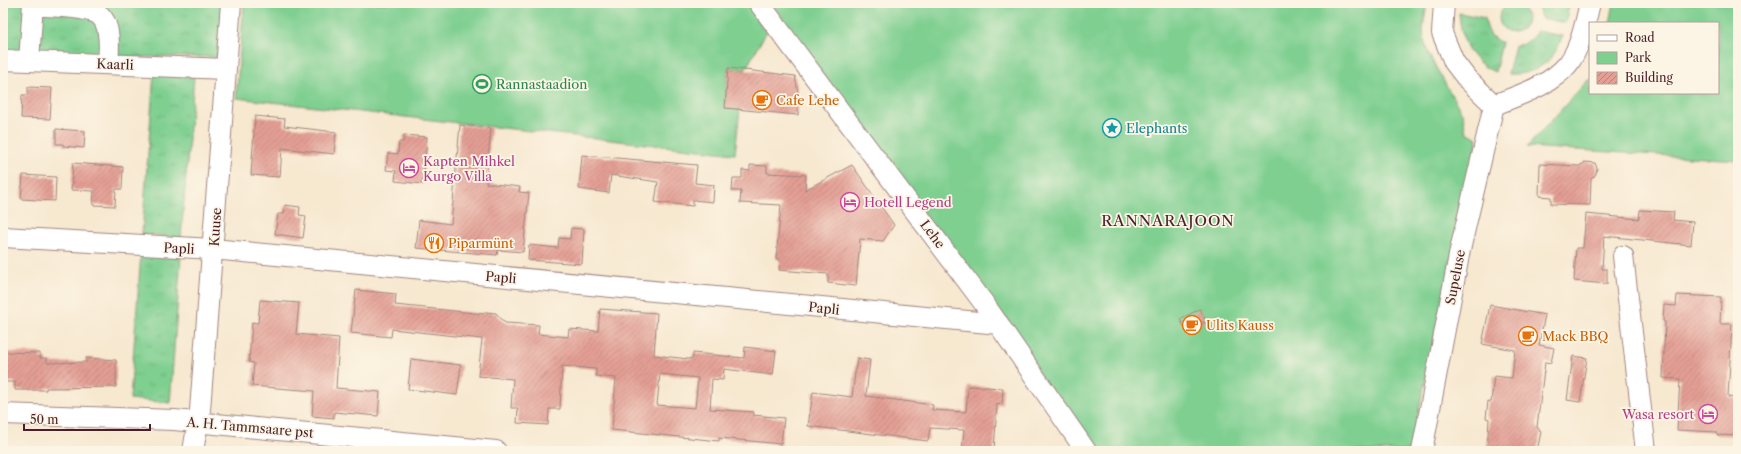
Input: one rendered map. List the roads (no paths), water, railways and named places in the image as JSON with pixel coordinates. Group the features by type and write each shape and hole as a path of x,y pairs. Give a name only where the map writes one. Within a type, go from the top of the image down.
{"street":[{"name":"Kuuse","path":"193,451 199,422 231,3"},
{"name":"Lehe","path":"759,3 999,324 1086,451"},
{"path":"1444,3 1442,33 1454,62 1466,79 1494,105 1534,89 1549,80 1569,63 1582,35 1590,3"},
{"path":"29,61 33,4 83,10 98,14 103,20 108,33 108,64"},
{"name":"Kaarli","path":"3,60 226,69"},
{"name":"Supeluse","path":"1422,451 1460,250 1494,105"},
{"name":"Papli","path":"3,237 213,249 999,324"},
{"path":"1623,256 1646,451"},
{"name":"A. H. Tammsaare pst","path":"3,414 199,422 329,443 496,451"}],"place":[{"name":"Rannastaadion","path":"482,84"},
{"name":"Cafe Lehe","path":"762,100"},
{"name":"Elephants","path":"1112,128"},
{"name":"Kapten Mihkel Kurgo Villa","path":"409,168"},
{"name":"Hotell Legend","path":"850,202"},
{"name":"Piparmünt","path":"434,243"},
{"name":"Ulits Kauss","path":"1192,325"},
{"name":"Mack BBQ","path":"1528,336"},
{"name":"Wasa resort","path":"1708,414"}],"district":[{"name":"RANNARAJOON","path":"1168,220"}]}
